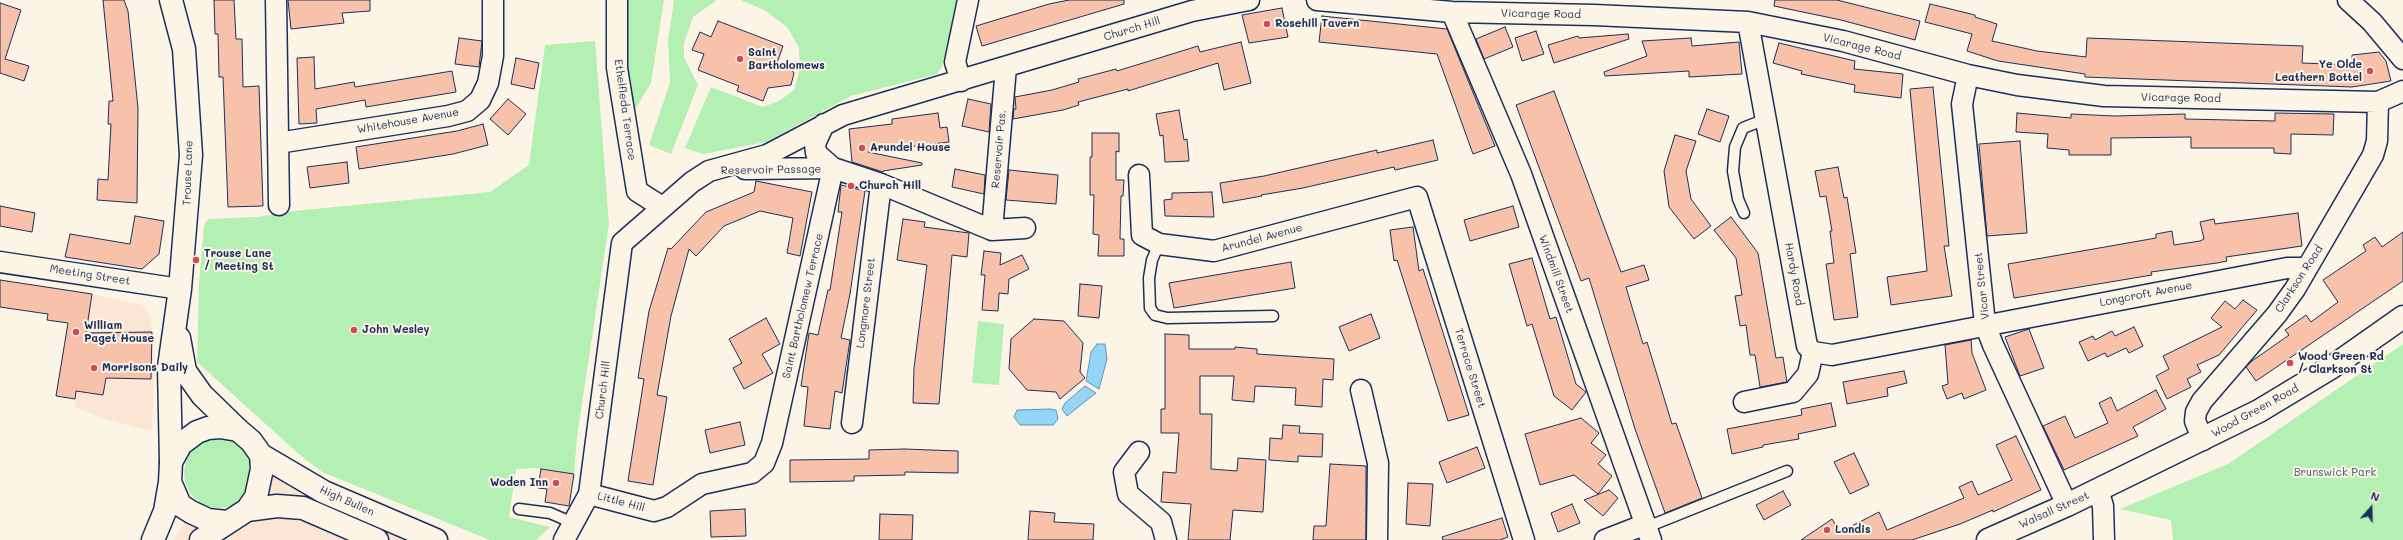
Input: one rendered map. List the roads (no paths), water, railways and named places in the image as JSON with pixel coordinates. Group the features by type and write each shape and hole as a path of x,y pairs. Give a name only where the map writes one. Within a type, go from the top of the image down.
{"main road":[{"name":"Trouse Lane","path":"171,0 184,49 191,155 180,289 169,367 171,472"},
{"name":"Wood Green Road","path":"2098,490 2202,440 2258,411 2332,367 2403,318"},
{"name":"Trouse Lane","path":"176,323 185,371 202,395 238,430"},
{"path":"153,540 165,511 171,472 181,444 197,432 220,427 238,430 251,441 261,455 260,484 256,497 247,510 202,540"},
{"name":"High Bullen","path":"261,455 324,492 436,540"},
{"path":"171,472 180,505 208,520 227,522"},
{"name":"Walsall Street","path":"1988,540 2067,506 2098,490"},
{"name":"High Bullen","path":"247,510 277,506 303,508 377,540"}],"street":[{"path":"276,0 279,205"},
{"name":"Whitehouse Avenue","path":"278,143 448,116 467,111 480,100 488,83 493,56 493,0"},
{"name":"Ethelfleda Terrace","path":"617,0 617,68 637,191 662,207"},
{"path":"961,81 955,62 968,0"},
{"name":"Church Hill","path":"569,532 589,494 622,243 692,182 709,171 767,155 843,115 1192,11 1227,2 1249,0"},
{"name":"Vicarage Road","path":"1317,0 1452,12 1498,7 1594,15 1748,22 1844,41 1968,75 2017,85 2104,96 2378,102 2403,91"},
{"path":"2348,0 2372,22 2403,59"},
{"name":"Windmill Street","path":"1452,12 1521,174 1648,531"},
{"name":"Hardy Road","path":"1748,22 1807,346 1813,352"},
{"name":"Reservoir Pas.","path":"992,230 1006,67"},
{"name":"Vicar Street","path":"1968,75 1962,104 1985,324 1993,345 2067,506"},
{"name":"Clarkson Road","path":"2202,440 2196,421 2196,412 2202,401 2277,314 2307,268 2373,155 2377,141 2378,102"},
{"name":"Reservoir Passage","path":"824,124 815,144 816,153 833,168"},
{"name":"Reservoir Passage","path":"709,171 756,168 833,168 881,184 992,230 1025,228"},
{"name":"Saint Bartholomew Terrace","path":"772,443 833,168"},
{"name":"Arundel Avenue","path":"1139,175 1142,235 1159,244 1214,251 1417,197"},
{"name":"Longmore Street","path":"852,423 881,184"},
{"name":"Terrace Street","path":"1417,197 1524,540"},
{"name":"Meeting Street","path":"0,262 180,289"},
{"name":"Longcroft Avenue","path":"1985,324 2287,268 2307,268"},
{"path":"1744,402 1793,392 1808,374 1813,352 1832,355 1985,324"},
{"path":"1361,390 1378,463 1377,540"},
{"name":"Little Hill","path":"589,494 654,511 667,507 702,484 752,473 764,463 772,443"},
{"path":"1139,452 1124,472 1128,494 1161,522 1166,540"},
{"path":"2098,490 2103,506 2104,540"},
{"path":"1605,540 1648,531"}],"lane":[{"path":"1744,213 1738,199 1733,171 1735,147 1743,128 1766,119"},
{"path":"1159,244 1152,260 1149,278 1150,308 1155,315 1167,318 1274,316"},
{"path":"1648,531 1787,471"},
{"path":"519,509 550,513 569,532"}],"water":[{"path":"1097,344 1105,344 1107,359 1099,389 1086,381 1091,352"},
{"path":"1085,386 1096,393 1067,416 1062,409 1065,403"},
{"path":"1017,410 1056,410 1058,419 1053,425 1020,425 1014,417"}],"place":[{"name":"Rosehill Tavern","path":"1267,24"},
{"name":"Saint Bartholomews","path":"740,59"},
{"name":"Ye Olde Leathern Bottel","path":"2370,71"},
{"name":"Arundel House","path":"862,148"},
{"name":"Church Hill","path":"851,186"},
{"name":"Trouse Lane / Meeting St","path":"196,260"},
{"name":"John Wesley","path":"354,330"},
{"name":"William Paget House","path":"76,332"},
{"name":"Wood Green Rd / Clarkson St","path":"2290,363"},
{"name":"Morrisons Daily","path":"94,368"},
{"name":"Woden Inn","path":"556,483"},
{"name":"Londis","path":"1827,530"}],"park label":[{"name":"Brunswick Park","path":"2335,473"}]}
